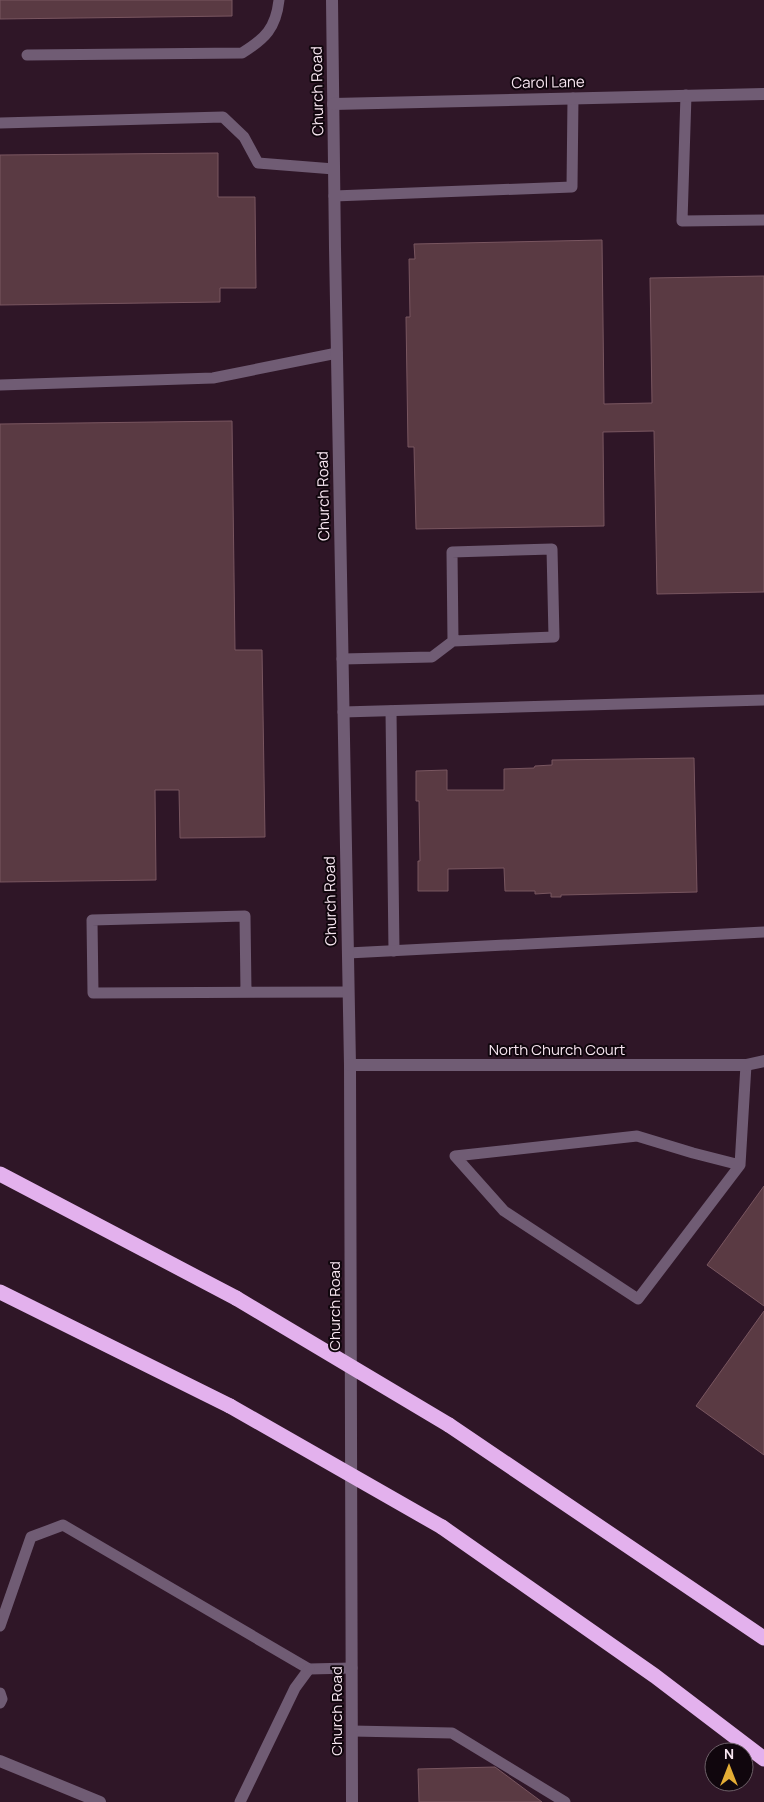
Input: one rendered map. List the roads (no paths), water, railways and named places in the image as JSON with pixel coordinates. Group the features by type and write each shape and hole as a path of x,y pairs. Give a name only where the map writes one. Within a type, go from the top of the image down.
{"highway":[{"path":"0,1174 236,1298 449,1425 764,1638"},
{"path":"0,1292 230,1406 442,1527 655,1676 764,1759"}],"street":[{"name":"Church Road","path":"332,0 350,1065 352,1802"},
{"name":"Carol Lane","path":"333,104 764,94"},
{"name":"North Church Court","path":"350,1065 746,1065 764,1061"},
{"path":"0,1761 100,1802"}],"lane":[{"path":"27,55 242,53 260,42 277,18 279,0"},
{"path":"686,96 682,221 764,220"},
{"path":"334,196 572,187 573,98"},
{"path":"0,122 223,117 244,137 258,163 334,169"},
{"path":"0,385 213,378 337,353"},
{"path":"342,659 432,657 453,641 554,637 552,550 452,552 453,641"},
{"path":"343,712 764,700"},
{"path":"391,711 394,951"},
{"path":"246,992 245,916 92,920 94,992 246,992 348,992"},
{"path":"348,953 764,932"},
{"path":"740,1165 637,1136 456,1156 504,1211 638,1299 740,1165 746,1065"},
{"path":"0,1626 31,1537 63,1525 309,1669 352,1668"},
{"path":"240,1802 296,1688 309,1669"},
{"path":"0,1693 2,1699 0,1703"},
{"path":"352,1731 452,1733 565,1802"}]}
